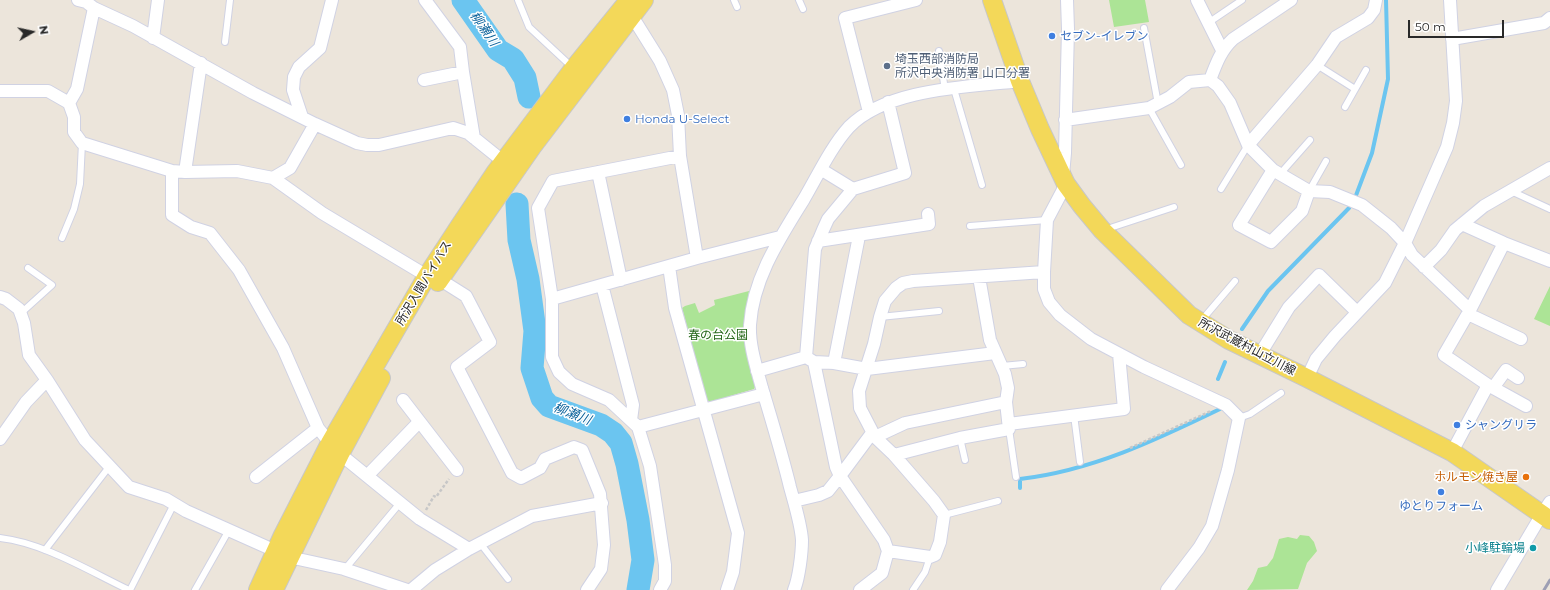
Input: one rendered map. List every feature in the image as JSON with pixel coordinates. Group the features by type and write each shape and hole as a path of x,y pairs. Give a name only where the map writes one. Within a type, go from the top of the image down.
{"main road":[{"name":"所沢入間バイパス","path":"509,166 574,68 631,8 644,0"},
{"name":"所沢武蔵村山立川線","path":"992,0 1020,80 1040,129 1065,180 1082,206 1102,230 1188,315 1229,340 1260,354 1452,452 1547,512"},
{"name":"所沢入間バイパス","path":"258,590 283,554 335,448 433,278 459,227 509,166 631,8"},
{"name":"所沢入間バイパス","path":"274,590 283,554"}],"street":[{"path":"153,38 158,0"},
{"path":"302,116 293,90 294,77 299,67 320,48 332,0"},
{"path":"424,0 460,47 474,138"},
{"path":"869,112 845,18 916,0"},
{"path":"1067,0 1068,29 1065,180 1047,220 1044,289 1049,302 1060,315 1091,339 1144,367 1226,405 1239,418 1228,470 1212,526 1199,548 1166,590"},
{"path":"1197,0 1222,50"},
{"path":"1210,80 1222,50 1233,39 1292,0"},
{"path":"1248,145 1316,65 1336,37 1368,18 1374,10 1376,0"},
{"path":"1307,378 1316,359 1357,312 1385,283 1405,243 1447,146 1453,123 1456,101 1450,0"},
{"path":"69,103 77,89 87,2 253,93 357,143 378,145 453,128 461,130 474,138 509,166"},
{"path":"631,8 660,61 673,90 678,115 680,156 697,258"},
{"path":"1452,39 1544,23 1550,18"},
{"path":"185,172 201,64"},
{"path":"424,80 463,72"},
{"path":"797,589 802,539 794,501 757,371 750,328 752,306 761,276 780,237 822,170 832,150 850,126 869,112 888,102 932,91 1020,80"},
{"path":"1066,120 1153,106 1170,97 1189,82 1210,80 1218,86 1230,103 1248,145 1276,172 1309,191 1330,192 1362,205 1391,228 1405,243 1412,256 1469,312 1521,339"},
{"path":"0,91 48,91 69,103 74,117 74,132 82,143 172,171 237,171 273,178 322,213 466,296 490,342 457,367 512,473 521,478 540,468 545,459 574,447 582,450 600,494 602,503 604,545 601,569 587,590"},
{"path":"860,590 882,573 888,551 884,540 840,476 836,467 810,360 815,248 828,219 853,189 904,173 888,102"},
{"path":"273,178 290,168 315,124"},
{"path":"635,423 609,400 572,384 559,372 552,357 552,299 538,208 553,181 680,156"},
{"path":"1424,267 1440,250 1455,230 1484,206 1509,190 1550,168"},
{"path":"822,170 853,189"},
{"path":"172,171 172,215 191,227 210,233 239,270 283,348 318,428 335,448 420,519 475,546"},
{"path":"598,172 620,280"},
{"path":"1276,172 1239,225 1271,242 1302,211 1309,191"},
{"path":"818,241 859,236 929,224 928,214"},
{"path":"1462,224 1504,243 1550,261"},
{"path":"834,363 859,236"},
{"path":"552,299 697,258 780,237"},
{"path":"1504,243 1469,312 1444,355 1491,387 1526,406"},
{"path":"669,266 675,308 738,533 733,572 727,590"},
{"path":"888,551 930,557 934,555 940,542 944,515 934,501 873,435 860,408 859,391 867,369 885,301 896,288 903,283 913,281 1044,272"},
{"path":"1260,354 1289,307 1319,275 1357,312"},
{"path":"979,277 990,340 1002,366 1008,388 1006,402 1009,426"},
{"path":"602,285 633,405 635,423 650,466 665,564 664,581 660,590"},
{"path":"0,297 6,299 19,309 29,354 85,440 129,487 166,499 229,530 283,554 344,570 407,590"},
{"path":"757,371 810,360 867,369 995,353"},
{"path":"894,456 1009,426 1074,415 1124,409 1119,354"},
{"path":"1452,452 1491,387 1506,370 1518,378"},
{"path":"0,439 26,402 47,380"},
{"path":"635,423 704,410 764,394"},
{"path":"403,400 457,470"},
{"path":"794,501 819,495 828,491 873,435 905,423 1006,402"},
{"path":"367,476 419,422"},
{"path":"256,477 318,428"},
{"path":"411,590 435,570 475,546 532,516 602,503"},
{"path":"1497,590 1547,512"}],"lane":[{"path":"225,42 230,0"},
{"path":"518,0 529,27 574,68"},
{"path":"734,0 737,7"},
{"path":"799,0 803,9"},
{"path":"1208,23 1242,0"},
{"path":"1144,28 1153,106 1181,165"},
{"path":"939,51 949,89 982,185"},
{"path":"1316,65 1355,89"},
{"path":"1345,107 1366,70"},
{"path":"1276,172 1310,140"},
{"path":"62,238 74,209 80,184 82,143"},
{"path":"1221,189 1248,145"},
{"path":"1309,191 1326,161"},
{"path":"1509,190 1550,209"},
{"path":"1102,230 1174,206"},
{"path":"970,226 1047,220"},
{"path":"20,313 52,286 28,268"},
{"path":"1200,322 1235,281"},
{"path":"880,317 939,311"},
{"path":"1002,366 1023,364"},
{"path":"1239,418 1250,414 1281,393"},
{"path":"1074,415 1080,462"},
{"path":"1009,426 1016,477"},
{"path":"960,438 965,460"},
{"path":"45,550 109,467"},
{"path":"944,515 998,501"},
{"path":"344,570 400,503"},
{"path":"0,538 13,539 45,550 130,590 174,504"},
{"path":"195,590 229,530"},
{"path":"475,546 508,579"},
{"path":"913,590 925,572 930,557"}],"path":[{"path":"1130,448 1226,405"},
{"path":"420,519 434,496 436,497 457,470"}],"green space":[{"path":"1109,0 1145,0 1149,22 1114,27"},
{"path":"1550,286 1550,326 1534,319"},
{"name":"春の台公園","path":"749,291 747,306 756,385 754,389 710,402 706,399 682,308 695,303 699,313 715,305 714,300"},
{"path":"1300,535 1309,536 1314,542 1317,551 1307,563 1298,589 1247,590 1253,581 1258,568 1267,566 1273,558 1279,539 1288,537 1297,539"}],"waterway":[{"name":"柳瀬川","path":"463,0 498,50 513,59 525,78 529,97"},
{"path":"1355,198 1372,153 1388,79 1386,0"},
{"name":"柳瀬川","path":"517,204 519,240 528,279 535,331 532,368 542,398 549,406 601,425 613,433 621,443 627,464 638,520 643,560 638,590"},
{"path":"1242,329 1268,291 1349,208"},
{"path":"1218,379 1225,362"},
{"path":"1020,488 1020,479 1046,475 1098,462 1147,443 1220,409"}],"railway":[{"path":"1544,590 1550,580"}],"place":[{"name":"セブン-イレブン","path":"1052,36"},
{"name":"埼玉西部消防局 所沢中央消防署 山口分署","path":"887,66"},
{"name":"Honda U-Select","path":"627,119"},
{"name":"シャングリラ","path":"1457,425"},
{"name":"ホルモン焼き屋","path":"1526,477"},
{"name":"ゆとりフォーム","path":"1441,492"},
{"name":"小峰駐輪場","path":"1533,548"}]}
